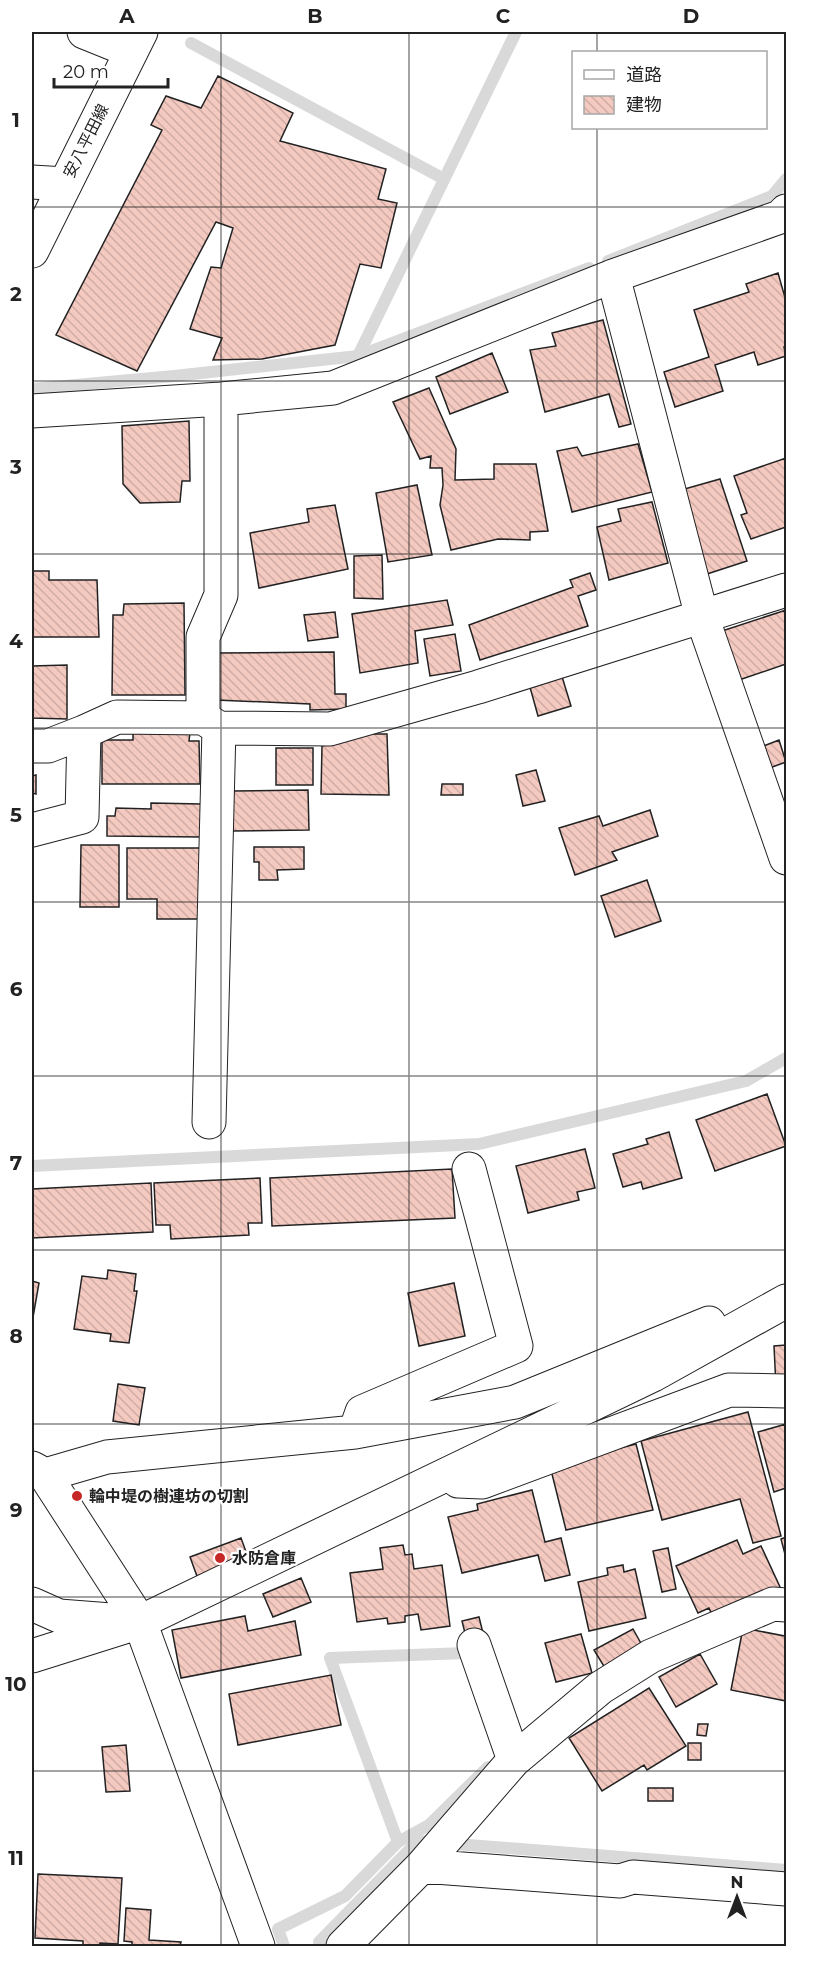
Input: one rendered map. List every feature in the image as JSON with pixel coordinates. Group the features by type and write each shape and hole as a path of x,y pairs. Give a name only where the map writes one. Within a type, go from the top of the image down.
{"street":[{"path":"84,32 136,41"},
{"name":"安八平田線","path":"32,251 136,41"},
{"path":"32,182 64,184"},
{"path":"32,411 221,399 333,388 614,276 784,220"},
{"path":"614,276 702,617 786,858"},
{"path":"209,1122 211,723 203,637 221,595 221,399"},
{"path":"32,746 48,746 117,717 330,729 478,687 786,590"},
{"path":"32,830 82,817 84,732"},
{"path":"355,1432 362,1412 516,1346 468,1169"},
{"path":"258,1947 140,1623 38,1472 107,1457 355,1432 515,1402 786,1294"},
{"path":"32,1656 140,1623 653,1375 786,1301"},
{"path":"435,1481 482,1482 729,1390 786,1391"},
{"path":"32,1604 59,1616 140,1623"},
{"path":"343,1947 422,1866 514,1760 600,1688 651,1656 773,1604 786,1605"},
{"path":"474,1644 514,1760"},
{"path":"422,1866 620,1881 633,1877 786,1889"}],"building":[{"path":"218,76 293,113 280,141 386,169 378,199 397,203 381,268 360,264 335,345 262,359 213,360 222,338 190,329 211,267 221,268 233,228 216,222 137,371 56,335 162,130 151,125 166,96 201,108"},
{"path":"778,273 786,301 786,347 784,347 786,356 758,365 754,352 715,365 723,391 675,407 664,372 709,357 694,310 749,292 746,284"},
{"path":"603,320 631,424 619,427 609,394 545,412 530,350 556,346 552,333"},
{"path":"492,353 508,392 450,414 436,377"},
{"path":"429,388 456,449 455,480 494,479 494,464 536,464 548,531 530,532 530,540 498,539 451,550 440,505 443,485 442,468 430,468 431,456 420,459 393,402"},
{"path":"189,421 190,481 182,481 180,502 140,503 123,484 122,426"},
{"path":"638,444 652,492 572,512 557,451 577,447 582,456"},
{"path":"786,458 786,527 751,539 741,515 747,513 734,476"},
{"path":"720,479 747,561 707,574 681,490"},
{"path":"417,485 432,555 388,562 376,493"},
{"path":"652,502 668,563 609,580 597,527 621,521 618,509"},
{"path":"335,505 348,569 259,588 250,533 309,522 307,509"},
{"path":"382,555 383,599 354,598 354,556"},
{"path":"32,571 49,571 49,580 97,580 99,637 32,637"},
{"path":"590,573 596,590 578,596 588,626 480,660 469,625 573,587 570,580"},
{"path":"447,600 453,625 415,631 418,663 360,673 352,614"},
{"path":"184,603 185,695 112,695 113,615 123,615 124,604"},
{"path":"786,610 786,664 739,680 722,631"},
{"path":"335,612 338,637 308,641 304,615"},
{"path":"455,634 461,671 430,676 424,639"},
{"path":"334,652 335,694 346,694 346,709 310,710 310,704 216,700 217,653"},
{"path":"67,665 67,719 32,718 32,666"},
{"path":"560,670 571,706 538,716 528,680"},
{"path":"133,733 190,733 189,741 199,741 200,784 102,784 102,740 133,740"},
{"path":"359,734 387,734 389,795 321,794 322,746"},
{"path":"779,740 786,762 764,770 756,749"},
{"path":"276,748 313,748 313,785 276,785"},
{"path":"536,770 545,801 523,806 516,775"},
{"path":"36,775 36,794 32,793 32,776"},
{"path":"442,784 463,784 463,795 441,795"},
{"path":"308,790 309,830 232,831 232,791"},
{"path":"151,803 201,804 201,837 107,836 107,816 115,816 116,808 151,809"},
{"path":"650,810 658,836 612,852 617,860 575,875 559,828 599,816 603,826"},
{"path":"81,845 119,845 119,907 80,907"},
{"path":"254,847 304,847 304,869 277,870 278,880 259,880 259,862 254,862"},
{"path":"127,848 204,848 204,911 198,911 198,919 157,919 157,899 127,899"},
{"path":"647,880 661,921 615,937 601,896"},
{"path":"767,1094 786,1146 715,1171 696,1120"},
{"path":"669,1132 682,1178 643,1189 641,1182 623,1187 613,1154 648,1144 646,1139"},
{"path":"585,1149 595,1188 577,1192 579,1200 528,1213 516,1166"},
{"path":"452,1169 455,1218 272,1226 270,1178"},
{"path":"260,1178 262,1223 248,1223 249,1235 171,1239 170,1225 156,1225 154,1183"},
{"path":"151,1183 153,1232 32,1238 32,1189"},
{"path":"108,1270 136,1274 134,1291 137,1291 129,1343 110,1341 111,1334 74,1329 82,1276 107,1279"},
{"path":"32,1281 39,1283 32,1323"},
{"path":"454,1283 465,1336 419,1346 408,1293"},
{"path":"786,1345 786,1387 776,1387 774,1346"},
{"path":"118,1384 145,1388 139,1425 113,1421"},
{"path":"748,1412 781,1536 753,1543 740,1499 662,1520 641,1441"},
{"path":"786,1424 786,1488 774,1492 758,1432"},
{"path":"636,1444 653,1510 566,1530 550,1466"},
{"path":"532,1490 545,1542 561,1538 570,1575 545,1581 538,1555 462,1573 448,1517 478,1510 477,1504"},
{"path":"786,1537 786,1558 781,1539"},
{"name":"水防倉庫","path":"241,1538 249,1560 198,1579 190,1557"},
{"path":"737,1540 743,1554 761,1546 780,1587 713,1617 709,1608 698,1613 676,1566"},
{"path":"403,1545 405,1555 412,1554 414,1569 442,1565 450,1626 421,1630 418,1614 405,1616 405,1622 388,1624 387,1618 357,1622 350,1573 383,1569 380,1548"},
{"path":"668,1548 676,1589 662,1592 653,1551"},
{"path":"623,1565 624,1572 635,1569 646,1618 589,1631 578,1582 608,1575 607,1568"},
{"path":"301,1578 311,1602 273,1617 263,1594"},
{"path":"245,1616 248,1631 295,1621 301,1655 181,1678 172,1630"},
{"path":"479,1617 483,1633 466,1637 462,1621"},
{"path":"743,1628 785,1636 786,1629 786,1701 731,1690"},
{"path":"633,1629 643,1647 605,1668 594,1650"},
{"path":"581,1634 592,1673 556,1682 545,1643"},
{"path":"700,1654 717,1684 676,1707 659,1677"},
{"path":"331,1675 341,1725 238,1745 229,1694"},
{"path":"649,1688 686,1746 647,1770 644,1765 602,1791 569,1738"},
{"path":"698,1724 708,1724 706,1736 697,1735"},
{"path":"688,1743 701,1743 701,1760 688,1760"},
{"path":"126,1745 130,1791 106,1792 102,1747"},
{"path":"648,1788 673,1788 673,1801 648,1801"},
{"path":"38,1874 122,1878 118,1944 100,1943 100,1946 83,1946 83,1941 35,1938"},
{"path":"126,1908 151,1910 149,1940 181,1942 180,1946 132,1946 132,1942 124,1941"}],"waterway":[{"path":"358,356 516,32"},
{"path":"191,43 444,179"},
{"path":"608,261 772,196 786,179"},
{"path":"32,389 358,356 589,268"},
{"path":"32,1166 479,1144 746,1081 786,1058"},
{"path":"398,1842 330,1658 466,1653"},
{"path":"284,1946 278,1929 345,1896 398,1842 429,1825 488,1767"},
{"path":"319,1942 418,1841 786,1870"}],"place":[{"name":"輪中堤の樹連坊の切割","path":"77,1496"},
{"name":"水防倉庫","path":"220,1558"}]}
